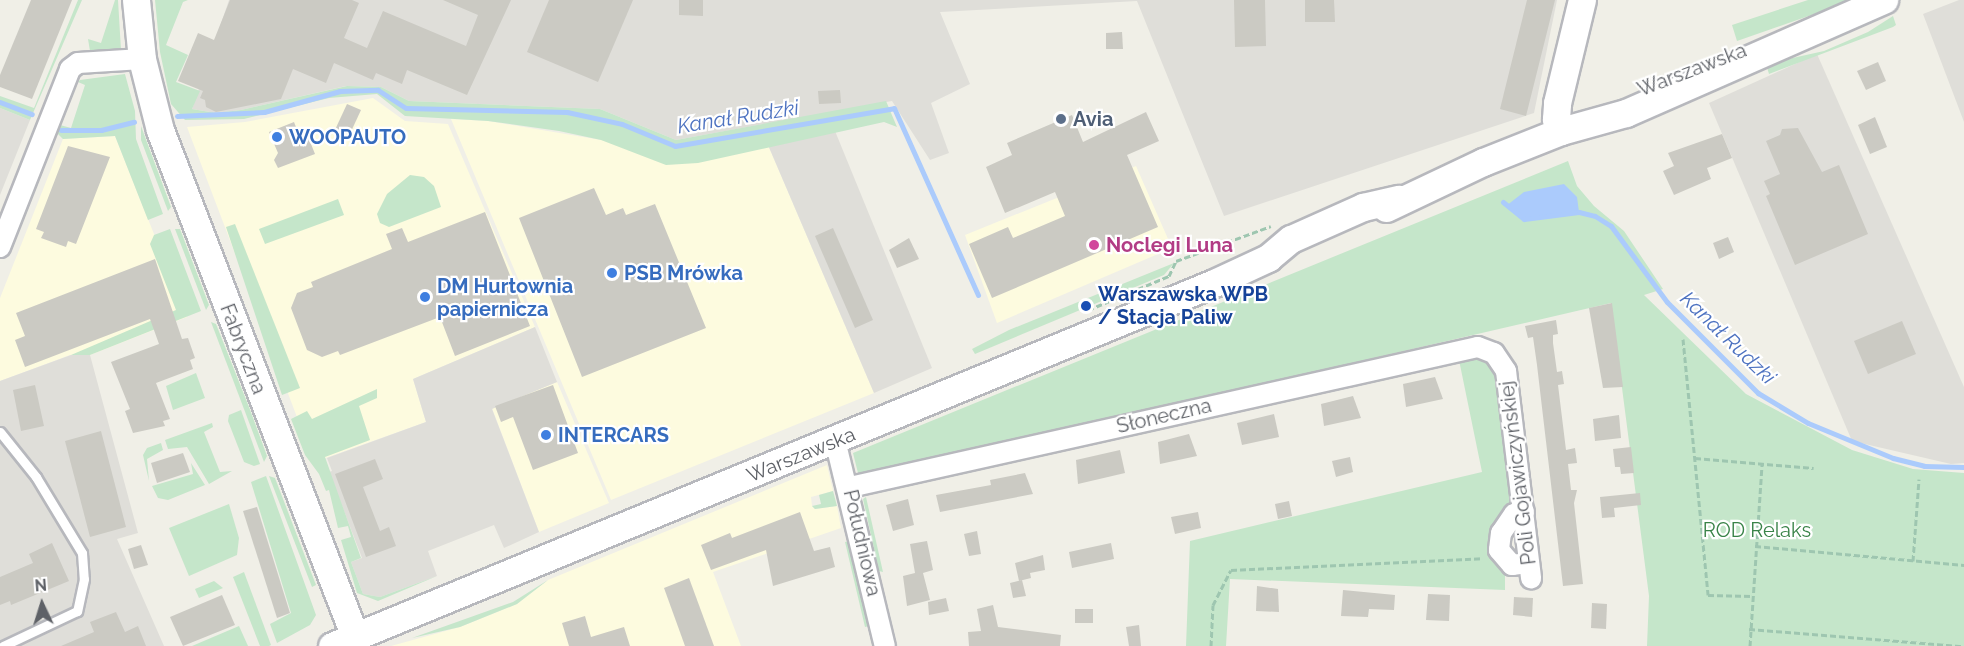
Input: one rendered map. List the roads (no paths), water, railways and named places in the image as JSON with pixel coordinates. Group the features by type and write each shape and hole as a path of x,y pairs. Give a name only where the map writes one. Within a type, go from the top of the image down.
{"main road":[{"name":"Fabryczna","path":"136,0 142,59 153,107 343,641"},
{"path":"1561,131 1556,118 1557,103 1582,0"},
{"name":"Warszawska","path":"343,641 836,440 1268,258 1291,239 1363,207 1399,199 1561,131 1626,113 1796,42 1829,23 1884,0"}],"street":[{"path":"0,247 67,73 78,63 142,59"},
{"name":"Słoneczna","path":"850,487 1456,349 1478,347"},
{"name":"Poli Gojawiczyńskiej","path":"1478,347 1494,353 1506,371 1524,512 1530,571 1512,565 1499,550 1501,533 1514,514 1524,512"},
{"name":"Południowa","path":"836,440 850,487 885,646"}],"lane":[{"path":"0,432 36,477 82,553 84,579 76,611 3,646"}],"water":[{"path":"1564,184 1577,197 1579,212 1524,219 1506,206 1524,192"}],"waterway":[{"name":"Kanał Rudzki","path":"177,116 264,112 340,91 378,90 406,108 567,112 622,124 675,146 894,108 978,295"},
{"name":"Kanał Rudzki","path":"0,102 32,114"},
{"name":"Kanał Rudzki","path":"61,130 101,130 134,122"},
{"name":"Kanał Rudzki","path":"1503,202 1524,219 1579,212 1595,216 1611,226 1667,302 1758,393 1808,423 1893,458 1924,466 1964,467"}],"place":[{"name":"Avia","path":"1061,119"},
{"name":"WOOPAUTO","path":"277,137"},
{"name":"Noclegi Luna","path":"1094,245"},
{"name":"PSB Mrówka","path":"612,273"},
{"name":"DM Hurtownia papiernicza","path":"425,297"},
{"name":"Warszawska WPB / Stacja Paliw","path":"1086,306"},
{"name":"INTERCARS","path":"546,435"}],"park label":[{"name":"ROD Relaks","path":"1757,530"}]}
